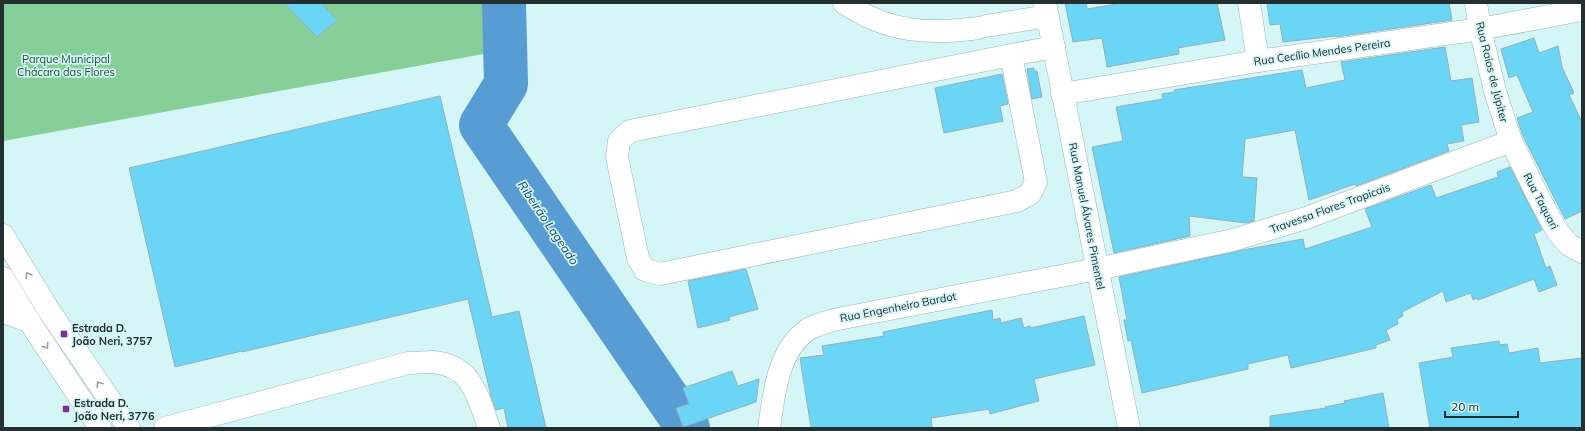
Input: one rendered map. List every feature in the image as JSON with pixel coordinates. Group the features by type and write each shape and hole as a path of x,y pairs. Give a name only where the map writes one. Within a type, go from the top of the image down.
{"street":[{"path":"844,3 860,14 888,25 925,31 958,30 982,27 1046,9"},
{"path":"1249,3 1258,62"},
{"name":"Rua Raios de Júpiter","path":"1476,3 1480,29 1495,91 1511,141"},
{"name":"Rua Manuel Álvares Pimentel","path":"1046,9 1129,428"},
{"name":"Rua Cecílio Mendes Pereira","path":"1062,94 1258,62 1480,29 1582,10"},
{"path":"1011,55 1036,182 1030,194 1017,201 660,274 645,270 638,258 617,157 619,141 630,131 1011,55 1054,47"},
{"name":"Rua Taquari","path":"1511,141 1557,231 1569,245 1582,252"},
{"name":"Travessa Flores Tropicais","path":"1097,269 1233,240 1306,218 1511,141"},
{"path":"3,235 48,309 128,428"},
{"name":"Rua Engenheiro Bardot","path":"769,428 775,390 782,366 791,345 808,330 832,320 1097,269"},
{"path":"3,278 29,321 100,428"},
{"path":"3,312 29,321"},
{"path":"165,428 408,363 433,362 452,366 465,375 477,394 490,428"}],"green space":[{"name":"Parque Municipal Chácara das Flores","path":"3,3 485,3 488,21 489,53 3,141"}],"building":[{"path":"284,3 321,3 337,20 317,37"},
{"path":"1065,3 1086,3 1087,9 1122,3 1217,3 1225,40 1178,48 1179,54 1107,67 1102,38 1073,42"},
{"path":"1267,3 1449,3 1452,20 1336,37 1283,42 1280,24 1270,25"},
{"path":"1534,38 1539,53 1558,46 1562,67 1574,93 1569,95 1582,122 1582,211 1565,219 1523,136 1517,118 1533,112 1517,75 1509,78 1501,49"},
{"path":"1445,47 1451,81 1472,78 1479,122 1461,125 1464,141 1447,144 1449,151 1356,186 1355,184 1309,200 1295,130 1245,139 1242,177 1257,178 1254,221 1246,223 1189,216 1190,236 1114,253 1092,147 1123,141 1116,107 1163,99 1162,94 1175,92 1174,90 1302,70 1306,88 1345,80 1341,62"},
{"path":"1034,68 1034,71 1037,71 1042,97 1032,99 1027,69"},
{"path":"1002,74 1008,104 1000,106 1003,121 944,133 935,88"},
{"path":"440,96 492,317 519,311 546,428 508,428 504,408 496,410 491,396 468,299 175,367 129,168"},
{"path":"1510,167 1542,230 1534,234 1546,268 1550,266 1557,285 1539,292 1534,279 1478,300 1477,298 1473,300 1471,293 1446,302 1443,291 1402,312 1403,316 1397,319 1398,324 1386,330 1390,340 1376,345 1376,348 1291,368 1288,355 1248,364 1248,369 1142,393 1131,340 1128,341 1124,320 1127,320 1119,277 1243,250 1303,239 1305,249 1372,227 1365,209 1431,185 1436,198 1498,177 1497,172"},
{"path":"746,269 758,309 729,317 730,320 698,328 688,281"},
{"path":"992,310 993,320 1000,318 1001,323 1021,318 1024,328 1084,316 1095,365 1034,379 1039,401 990,414 989,409 931,418 932,428 811,428 800,358 824,355 822,346 884,336 883,332"},
{"path":"1499,341 1500,345 1507,344 1509,353 1538,348 1540,363 1582,358 1582,428 1430,428 1419,363 1453,357 1451,348"},
{"path":"732,371 738,386 759,379 756,402 683,427 676,408 689,404 683,388"},
{"path":"1383,393 1389,428 1270,428 1270,416 1326,408 1325,407 1345,403 1344,401"}],"waterway":[{"name":"Ribeirão Lageado","path":"504,3 506,84 481,125 688,428"}],"place":[{"name":"Estrada D. João Neri, 3757","path":"64,334"},
{"name":"Estrada D. João Neri, 3776","path":"66,409"}]}
